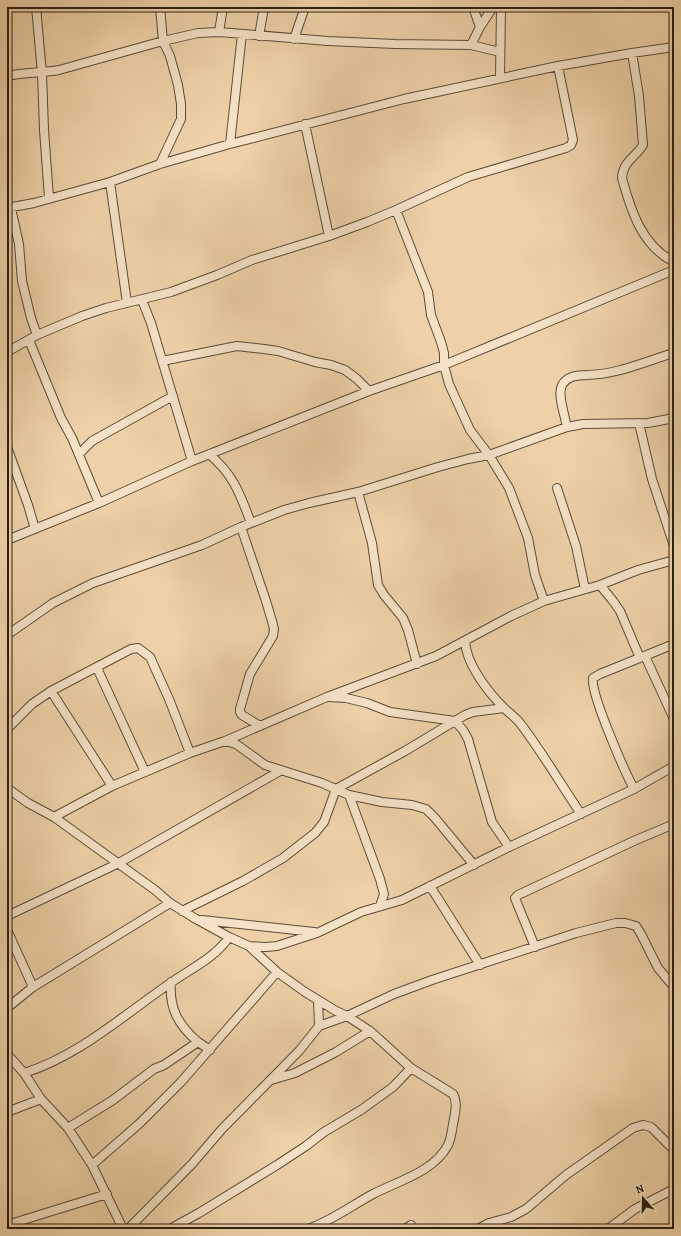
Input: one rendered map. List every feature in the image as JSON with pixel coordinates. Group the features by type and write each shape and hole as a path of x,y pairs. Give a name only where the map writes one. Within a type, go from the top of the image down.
{"street":[{"path":"36,7 42,73 49,198"},
{"path":"160,7 163,41 170,56 178,85 181,104 181,119 160,164"},
{"path":"219,32 223,7"},
{"path":"259,36 264,7"},
{"path":"294,38 305,7"},
{"path":"473,7 480,27"},
{"path":"471,44 493,7"},
{"path":"500,78 501,7"},
{"path":"673,7 674,11"},
{"path":"7,76 42,73 76,66 163,41 198,33 219,32 259,36 395,44 471,44 500,52"},
{"path":"230,144 242,34"},
{"path":"37,335 31,318 22,281 19,244 9,208 110,182 160,164 230,144 396,101 558,66 632,52 674,47"},
{"path":"632,52 639,96 643,145 627,162 622,170 622,178 638,224 648,242 664,257 674,262"},
{"path":"7,352 37,335 82,316 106,308 171,292 252,260 329,236 396,210 468,177 560,151 571,145 573,140 558,66"},
{"path":"305,124 329,236"},
{"path":"110,182 127,303"},
{"path":"396,210 428,292 431,315 444,353 444,364 449,384 470,430 489,455 509,488 523,524 539,588 544,601"},
{"path":"7,540 100,503 209,454 369,391 444,364 674,270"},
{"path":"142,300 151,324 192,461"},
{"path":"29,340 58,410 100,503"},
{"path":"162,361 237,346 264,349 331,365 345,370 369,391"},
{"path":"567,427 560,395 562,386 567,378 606,373 674,353"},
{"path":"79,454 92,441 173,396"},
{"path":"7,636 53,603 89,584 202,545 241,527 295,507 358,492 438,467 489,455 567,427 582,424 639,423 674,418"},
{"path":"639,423 652,479 674,546"},
{"path":"7,447 28,505 34,529"},
{"path":"209,454 228,473 238,489 251,523"},
{"path":"557,488 576,546 585,589"},
{"path":"358,492 372,543 378,585 384,595 403,618 418,664"},
{"path":"241,527 274,629 273,636 250,674 240,709 242,715 260,726"},
{"path":"54,817 112,786 190,753 225,741 327,697 418,664 443,653 511,616 544,601 600,585 638,570 674,560"},
{"path":"600,585 620,611 674,719"},
{"path":"465,641 469,659 485,685 504,708 519,722 552,768 581,814"},
{"path":"634,788 620,759 592,684 592,678 674,644"},
{"path":"7,729 32,704 51,691 131,649 138,648 150,657 169,699 190,753"},
{"path":"97,668 145,772"},
{"path":"51,691 112,786"},
{"path":"327,697 346,698 360,701 390,712 455,721 463,730 468,739 492,822 509,847"},
{"path":"182,910 243,880 283,858 316,834 324,822 336,789 473,712 504,708"},
{"path":"225,741 236,744 265,766 322,783 349,795 382,802 412,805 426,809 474,865"},
{"path":"249,946 277,946 316,933 361,912 402,900 509,847 634,788 674,766"},
{"path":"7,916 117,864 280,771"},
{"path":"7,788 28,803 54,817 155,890 170,903 229,937 249,946 276,972 318,1000 370,1031 411,1068 453,1094 455,1098 455,1113 449,1144 440,1156 422,1170 373,1194 318,1225 308,1229"},
{"path":"349,795 380,879 384,894 380,906"},
{"path":"535,947 516,903 515,898 518,895 674,824"},
{"path":"430,886 480,965"},
{"path":"7,1008 33,988 170,903"},
{"path":"196,919 316,933"},
{"path":"128,1229 192,1164 222,1128 309,1040 319,1026 347,1016 407,989 595,928 616,923 632,924 636,926 658,968 674,987"},
{"path":"7,930 33,988"},
{"path":"24,1073 48,1064 68,1054 214,953 224,945 229,937"},
{"path":"92,1165 140,1123 181,1082 276,972"},
{"path":"171,982 172,1001 179,1023 198,1042 210,1050"},
{"path":"318,1000 319,1026"},
{"path":"271,1080 295,1073 336,1052 370,1031"},
{"path":"68,1128 118,1096 154,1069 164,1065 198,1042"},
{"path":"7,1054 24,1073 40,1099 68,1128 92,1165 123,1229"},
{"path":"170,1229 277,1165 324,1132 361,1110 393,1087 411,1068"},
{"path":"7,1112 40,1099"},
{"path":"478,1229 489,1223 512,1217 526,1209 566,1175 633,1128 643,1125 651,1127 674,1150"},
{"path":"608,1229 635,1209 674,1188"},
{"path":"7,1225 107,1194"}]}
